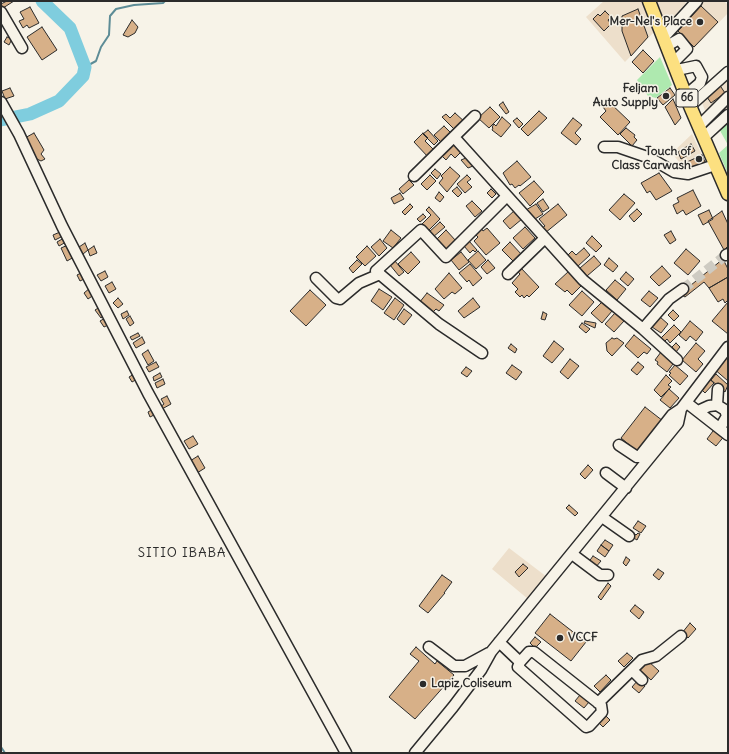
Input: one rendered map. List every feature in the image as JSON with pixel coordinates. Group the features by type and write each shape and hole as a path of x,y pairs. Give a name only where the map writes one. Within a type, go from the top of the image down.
{"main road":[{"name":"66","path":"649,1 666,41 688,101 728,194"}],"street":[{"path":"666,41 697,1"},
{"path":"1,12 22,48"},
{"path":"666,41 679,39 687,49 675,66"},
{"path":"675,66 696,66 702,77 700,83 688,101"},
{"path":"688,101 728,72"},
{"path":"699,126 728,97"},
{"path":"3,105 19,134 62,226 148,393 346,753"},
{"path":"704,137 728,115"},
{"path":"414,176 476,116"},
{"path":"454,137 583,280 643,329 677,360"},
{"path":"604,146 618,147 650,158 674,172 688,174 715,165"},
{"path":"482,353 439,324 376,271 421,230 446,257 507,196"},
{"path":"508,274 545,238"},
{"path":"316,278 336,298 340,299 358,283 380,274"},
{"path":"643,329 669,299 683,289"},
{"path":"414,753 453,707 481,670 491,652 501,639 678,423 684,406 728,347"},
{"path":"717,406 718,389"},
{"path":"684,406 698,411 724,432 727,416 724,410 717,406 708,406 698,411"},
{"path":"619,445 636,457 639,457 672,415 684,406"},
{"path":"606,473 626,488"},
{"path":"602,517 629,536"},
{"path":"572,554 600,575 608,575"},
{"path":"598,703 642,660 656,656 681,636"},
{"path":"501,639 522,659"},
{"path":"429,647 454,666 465,666 491,652"},
{"path":"529,652 534,652 598,703 602,707 602,712 590,726 586,727 520,670 518,666 522,659 529,652"},
{"path":"632,670 642,680"}],"shaded area":[{"path":"604,1 642,1 655,31 625,62 586,17"},
{"path":"654,1 684,1 686,3 665,27"},
{"name":"Mer-Nel's Place","path":"699,1 724,1 728,5 728,13 684,59 673,31"},
{"path":"728,71 728,111 711,125 700,98"},
{"path":"692,134 702,155 682,166 672,153"},
{"path":"509,548 547,577 528,599 492,569"}],"green space":[{"path":"660,57 672,85 656,98 648,96 637,80"},
{"path":"728,116 728,145 718,127"},
{"path":"728,145 728,174 719,153"}],"building":[{"path":"7,1 14,1 3,8 1,4"},
{"path":"701,6 718,22 694,47 678,31"},
{"path":"30,7 39,23 29,28 27,25 23,28 19,21 24,19 20,12"},
{"path":"638,9 648,37 631,56 622,31 622,16"},
{"path":"605,11 611,17 608,20 611,24 604,31 593,19 598,14 600,16"},
{"path":"132,20 138,27 135,33 128,37 123,35"},
{"path":"42,27 57,50 42,60 27,37"},
{"path":"7,37 12,39 9,45 4,42"},
{"path":"643,50 654,61 643,73 632,62"},
{"path":"719,84 725,93 711,103 705,94"},
{"path":"10,88 14,96 5,99 2,91"},
{"name":"Feljam Auto Supply","path":"670,88 675,95 663,105 657,98"},
{"path":"673,99 681,118 675,125 665,107"},
{"path":"608,101 630,122 618,135 600,117 606,111 603,107"},
{"path":"503,102 509,112 506,114 499,105"},
{"path":"490,107 500,117 489,128 478,118"},
{"path":"539,111 547,118 528,136 521,129"},
{"path":"455,113 466,123 462,127 459,124 454,129 442,117 446,114 450,118"},
{"path":"502,117 511,125 501,137 492,130 492,127 494,124 496,126"},
{"path":"517,118 523,124 519,128 513,121"},
{"path":"573,118 582,125 575,133 581,139 576,145 561,133"},
{"path":"444,126 451,133 441,142 434,135"},
{"path":"626,128 635,135 634,137 637,140 632,146 620,134"},
{"path":"428,130 438,141 434,145 423,134"},
{"path":"34,133 44,150 41,154 45,159 41,161 35,158 23,139"},
{"path":"423,133 428,138 425,141 435,151 429,158 414,142"},
{"path":"453,144 461,152 455,158 451,154 446,160 442,156"},
{"path":"691,144 695,151 681,159 678,152"},
{"name":"Touch of Class Carwash","path":"702,155 705,162 690,169 687,162"},
{"path":"466,158 473,166 468,168 461,160"},
{"path":"517,161 531,177 515,188 512,184 510,185 503,173"},
{"path":"450,167 460,176 447,192 439,183 443,178 441,176"},
{"path":"435,169 441,174 437,179 431,173"},
{"path":"659,173 672,191 656,200 650,191 647,193 641,183"},
{"path":"430,175 436,181 427,190 421,184"},
{"path":"467,175 471,179 467,182 472,187 465,193 457,184"},
{"path":"409,180 414,185 403,194 399,189"},
{"path":"534,181 544,192 530,206 519,193"},
{"path":"457,187 462,193 458,197 452,191"},
{"path":"491,189 496,194 492,198 487,193"},
{"path":"693,190 701,206 686,215 683,210 677,214 673,205 679,202 677,198"},
{"path":"439,192 444,197 440,202 435,198"},
{"path":"400,193 404,199 394,204 391,198"},
{"path":"624,194 635,203 620,220 609,210"},
{"path":"543,199 549,208 543,212 537,203"},
{"path":"472,201 482,211 475,217 466,206"},
{"path":"410,204 413,207 405,215 402,212"},
{"path":"536,204 543,214 535,219 526,210"},
{"path":"558,204 567,215 545,233 542,228 545,226 539,219"},
{"path":"429,207 440,219 428,231 421,225 431,215 426,210"},
{"path":"637,209 642,214 634,222 629,216"},
{"path":"515,210 522,219 510,229 503,221"},
{"path":"709,210 713,219 703,225 698,215"},
{"path":"722,211 728,224 728,246 724,250 708,221"},
{"path":"423,214 426,217 420,222 417,219"},
{"path":"440,222 445,227 433,237 429,232"},
{"path":"525,227 535,238 523,249 513,238"},
{"path":"481,228 483,231 487,228 500,243 486,255 474,241 478,237 474,233"},
{"path":"391,230 401,238 393,248 383,241"},
{"path":"446,230 456,241 445,252 437,239"},
{"path":"671,231 676,240 670,244 664,235"},
{"path":"60,232 63,236 55,240 53,235"},
{"path":"592,236 602,246 596,252 586,243"},
{"path":"64,238 66,242 59,246 57,242"},
{"path":"380,239 387,248 379,256 371,247"},
{"path":"469,241 477,250 475,252 473,250 470,253 464,246"},
{"path":"510,242 522,255 515,263 502,250"},
{"path":"85,243 88,250 83,254 79,247"},
{"path":"68,245 74,257 67,261 61,248"},
{"path":"94,246 97,253 90,256 88,250"},
{"path":"367,246 376,256 365,266 356,257"},
{"path":"584,248 590,255 577,267 566,257 572,251 576,255"},
{"path":"686,249 700,261 688,275 674,263"},
{"path":"478,251 486,260 476,269 468,260"},
{"path":"411,252 420,262 408,274 398,264"},
{"path":"461,252 469,262 459,270 451,260"},
{"path":"594,256 601,264 587,276 580,268"},
{"path":"609,258 618,266 613,272 604,265"},
{"path":"723,259 728,269 728,277 709,288 704,282 685,297 680,294"},
{"path":"357,260 362,264 353,273 349,268"},
{"path":"488,260 495,268 487,274 481,267"},
{"path":"395,261 404,272 399,276 390,265"},
{"path":"470,264 482,278 473,286 469,280 467,282 459,273"},
{"path":"662,266 671,276 659,286 650,277"},
{"path":"520,267 539,287 529,297 527,295 524,298 522,295 520,297 515,292 518,289 512,283 520,274 516,270"},
{"path":"105,271 108,277 101,281 97,275"},
{"path":"569,271 582,285 572,295 567,290 565,292 555,284"},
{"path":"83,272 86,278 80,281 77,275"},
{"path":"626,272 634,279 628,286 620,279"},
{"path":"449,273 462,288 455,294 452,292 444,299 435,289"},
{"path":"728,277 728,300 725,303 723,299 718,302 709,288"},
{"path":"615,280 626,289 617,300 606,290"},
{"path":"112,282 116,289 109,293 105,286"},
{"path":"90,288 95,294 88,299 84,293"},
{"path":"379,289 392,297 383,310 371,301"},
{"path":"310,290 326,305 306,326 290,311"},
{"path":"582,291 594,302 582,316 569,305"},
{"path":"649,291 658,298 650,307 641,300"},
{"path":"427,293 444,305 439,311 436,309 433,312 429,308 427,310 419,303"},
{"path":"118,298 123,304 118,308 113,303"},
{"path":"395,298 404,305 394,320 384,313"},
{"path":"473,298 480,307 464,318 458,311"},
{"path":"602,302 612,311 602,323 591,313"},
{"path":"728,302 728,334 712,321"},
{"path":"100,307 105,315 101,318 95,310"},
{"path":"404,309 412,315 404,325 397,319"},
{"path":"673,310 679,316 674,321 668,315"},
{"path":"127,311 129,315 123,319 121,314"},
{"path":"543,312 547,314 545,320 541,319"},
{"path":"615,313 624,321 614,332 605,324"},
{"path":"130,316 134,323 130,326 126,319"},
{"path":"107,317 110,324 104,327 100,321"},
{"path":"660,317 668,324 661,333 652,327"},
{"path":"585,321 596,323 595,328 584,323"},
{"path":"690,321 703,332 696,341 690,336 686,341 679,335"},
{"path":"582,323 590,329 586,333 579,327"},
{"path":"674,325 681,332 670,343 667,339 664,342 661,338"},
{"path":"138,333 140,336 132,340 130,337"},
{"path":"634,335 651,349 647,354 644,352 638,358 625,346"},
{"path":"142,337 145,343 136,348 133,343"},
{"path":"612,338 617,338 624,343 612,356 607,351 606,343"},
{"path":"554,341 564,349 552,363 543,356"},
{"path":"676,343 680,347 676,352 672,347"},
{"path":"696,343 705,351 698,359 703,364 696,372 682,360"},
{"path":"511,344 517,349 515,353 508,348"},
{"path":"728,349 728,381 713,368"},
{"path":"148,350 154,361 148,365 142,354"},
{"path":"661,352 676,360 667,372 657,364 658,362 655,360"},
{"path":"570,359 579,366 568,379 560,372"},
{"path":"156,362 159,367 149,372 146,367"},
{"path":"638,362 644,367 637,375 631,370"},
{"path":"512,365 522,372 516,380 506,373"},
{"path":"675,365 688,376 680,385 669,375 671,373 669,372"},
{"path":"466,367 472,371 467,377 461,373"},
{"path":"136,373 139,378 132,382 129,377"},
{"path":"160,373 162,377 154,381 153,377"},
{"path":"716,374 728,385 725,392 711,380"},
{"path":"666,375 672,381 668,385 671,387 661,397 654,390"},
{"path":"708,378 714,383 705,393 700,388"},
{"path":"163,379 165,384 157,388 155,383"},
{"path":"669,389 679,398 670,408 660,400"},
{"path":"167,396 171,404 162,409 160,407 164,404 161,399"},
{"path":"645,407 663,421 638,452 621,438"},
{"path":"155,408 158,413 150,417 148,412"},
{"path":"716,427 726,434 716,446 707,439"},
{"path":"193,436 198,444 189,449 184,441"},
{"path":"198,456 205,468 197,473 190,461"},
{"path":"588,465 593,470 585,479 580,474"},
{"path":"569,505 578,513 575,516 566,508"},
{"path":"638,521 646,526 641,533 633,528"},
{"path":"631,531 636,535 638,533 640,534 637,540 627,534"},
{"path":"605,540 613,545 609,551 601,545"},
{"path":"601,545 609,551 605,557 597,551"},
{"path":"593,556 601,561 595,568 588,563"},
{"path":"626,557 630,560 626,566 623,563"},
{"path":"523,564 528,568 519,577 515,572"},
{"path":"658,569 664,573 659,580 653,575"},
{"path":"442,575 452,582 428,613 419,606"},
{"path":"608,583 611,586 601,600 598,597"},
{"path":"635,605 644,612 639,619 630,611"},
{"name":"VCCF","path":"550,614 586,642 571,661 535,633"},
{"path":"690,623 696,629 688,638 682,633"},
{"path":"535,637 541,642 535,648 530,643"},
{"name":"Lapiz Coliseum","path":"416,647 435,664 437,661 454,675 415,719 389,697 419,661 410,654"},
{"path":"627,653 633,658 624,667 618,661"},
{"path":"648,661 659,671 651,680 640,670"},
{"path":"606,675 611,680 600,692 594,686"},
{"path":"638,680 645,686 639,693 632,687"},
{"path":"580,695 589,702 584,708 575,701"},
{"path":"604,714 610,720 603,727 597,721"}],"waterway":[{"path":"1,120 30,114 59,101 83,76 85,67 70,28 42,1"},
{"path":"85,67 96,61 101,47 109,35 110,16 116,9 134,5 163,3 165,1"},
{"path":"1,747 5,753"}],"tunnel":[{"path":"683,289 726,255"}],"place":[{"name":"Mer-Nel's Place","path":"700,22"},
{"name":"Feljam Auto Supply","path":"666,96"},
{"name":"Touch of Class Carwash","path":"699,159"},
{"name":"VCCF","path":"560,638"},
{"name":"Lapiz Coliseum","path":"423,684"}],"district":[{"name":"SITIO IBABA","path":"182,553"}]}
